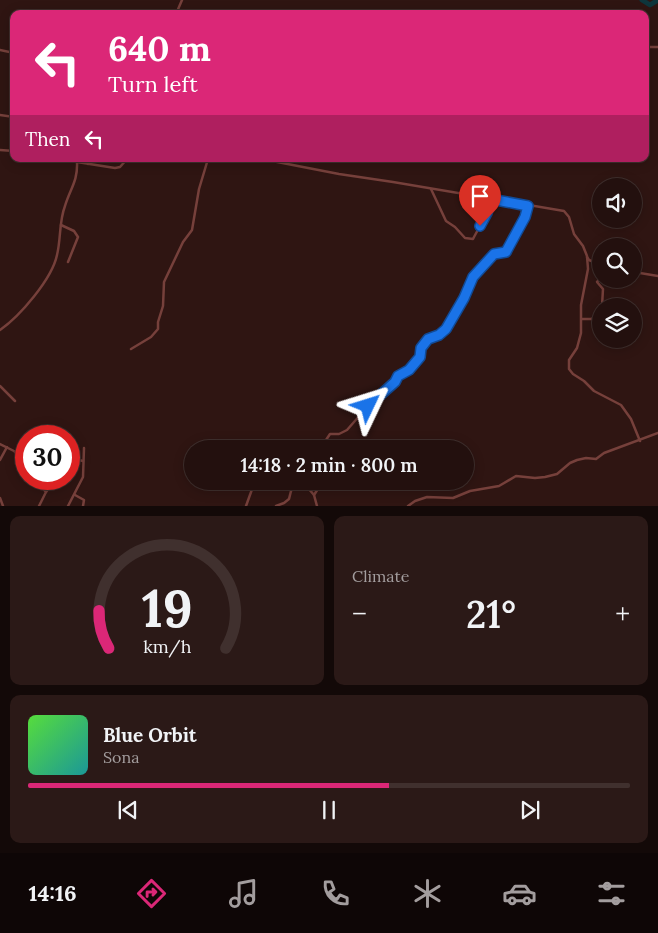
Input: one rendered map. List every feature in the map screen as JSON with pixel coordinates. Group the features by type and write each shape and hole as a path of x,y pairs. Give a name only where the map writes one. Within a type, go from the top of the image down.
{"street":[{"path":"0,330 11,322 47,278 56,259 64,207 76,180 77,162 120,167 124,162"},
{"path":"131,348 151,337 158,329 163,306 164,282 183,242 192,230 199,189 207,162"},
{"path":"279,162 346,176 528,206 538,205 564,211 588,260 592,262"},
{"path":"431,189 444,218 455,226 462,235 473,239 487,213 491,199"},
{"path":"327,440 330,434 342,433 350,427 368,406 395,382 398,376 409,370 420,357 421,348 426,341 446,329 464,298 473,277 494,254 506,252 525,217 528,206"},
{"path":"61,225 74,231 78,237 68,262"},
{"path":"587,256 588,269 580,305 581,333 577,348 569,360 569,369 572,374 584,381 594,391 622,406 631,418 640,441"},
{"path":"642,273 658,276"},
{"path":"582,319 592,319"},
{"path":"0,386 15,400"},
{"path":"408,506 415,501 427,497 453,498 470,491 499,486 516,476 535,478 557,474 573,462 586,458 596,459 612,450 658,433"},
{"path":"0,444 15,452"},
{"path":"0,460 7,447"},
{"path":"68,506 83,477 84,448"},
{"path":"246,506 251,490"},
{"path":"277,505 289,499 292,490"},
{"path":"310,490 314,495 317,506"},
{"path":"314,495 317,490"},
{"path":"39,506 46,492"},
{"path":"75,495 84,500 84,506"},
{"path":"0,498 3,506"}],"waterway":[{"path":"642,0 650,5 658,0"}],"route":[{"path":"368,406 395,382 398,376 409,370 412,364 418,360 421,355 421,348 428,339 439,335 449,326 464,298 470,280 494,254 506,252 525,217 528,206 491,199 487,213 480,226"}]}
